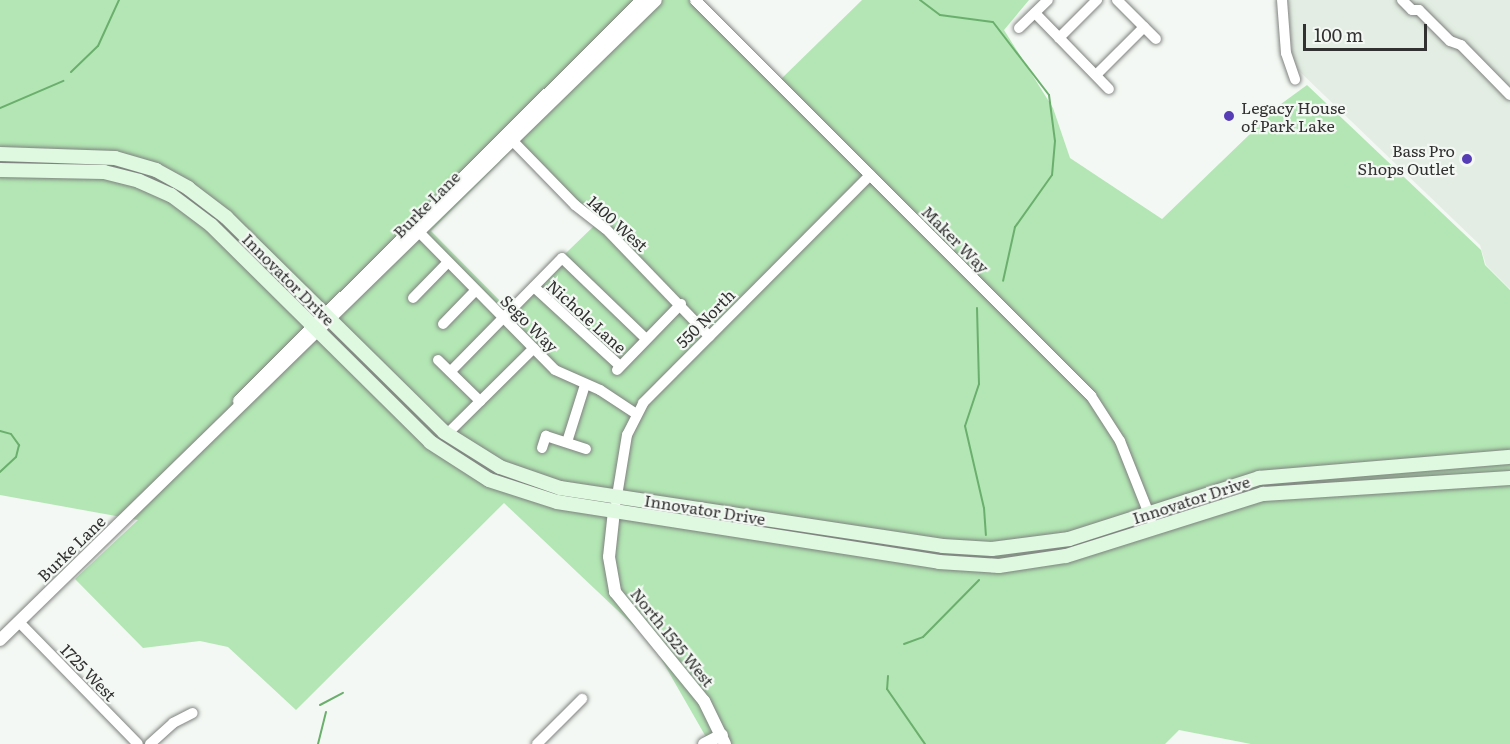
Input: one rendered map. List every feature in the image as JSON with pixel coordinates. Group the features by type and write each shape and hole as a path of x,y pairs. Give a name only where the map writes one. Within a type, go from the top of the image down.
{"main road":[{"name":"Innovator Drive","path":"0,154 104,156 164,174 221,212 447,434 485,459 533,480 617,497 976,549 1053,542 1223,487 1274,476 1510,458"},
{"name":"Innovator Drive","path":"0,170 104,172 161,190 202,217 419,433 472,471 530,496 614,511 984,566 1066,556 1263,494 1510,478"}],"street":[{"name":"Burke Lane","path":"327,318 420,233 642,0"},
{"name":"Burke Lane","path":"0,640 216,429 250,388 316,329 509,138 656,0"},
{"name":"Maker Way","path":"695,0 1100,407 1120,441 1155,527"},
{"path":"1019,28 1048,0"},
{"path":"1059,38 1097,0"},
{"path":"1117,0 1156,39"},
{"path":"1282,0 1286,53 1295,79"},
{"path":"1402,0 1412,10 1418,5 1510,95"},
{"path":"1035,13 1109,89"},
{"path":"1096,75 1144,27"},
{"name":"1400 West","path":"509,138 681,304 709,336"},
{"name":"550 North","path":"614,511 627,435 636,414 709,336 870,175"},
{"name":"Sego Way","path":"420,233 555,370 636,414"},
{"path":"451,371 562,258 645,338 681,304"},
{"path":"413,298 448,262"},
{"name":"Nichole Lane","path":"534,287 619,368 645,338"},
{"path":"443,324 476,290"},
{"path":"447,434 534,348"},
{"path":"438,360 480,401"},
{"path":"567,442 585,385"},
{"path":"542,448 546,436 586,448"},
{"name":"North 1525 West","path":"614,511 609,556 615,592 704,701 723,740"},
{"name":"1725 West","path":"19,622 138,744"},
{"path":"537,744 582,699"},
{"path":"150,744 173,723 193,713"},
{"path":"704,744 723,740"}],"shaded area":[{"path":"1288,0 1510,0 1510,289 1486,265 1480,245 1298,70 1292,57"}],"green space":[{"path":"0,0 697,0 780,80 862,0 1029,0 1004,30 1053,108 1070,158 1162,219 1281,104 1307,85 1481,250 1485,265 1510,290 1510,744 1251,744 1179,730 1165,744 710,744 652,643 504,503 296,710 228,647 200,641 143,648 75,579 138,520 0,495","holes":["517,145 597,223 508,309 431,231"]}],"waterway":[{"path":"71,72 98,46 119,0"},
{"path":"920,0 940,15 993,22 1049,95 1055,141 1052,175 1015,227 1003,281"},
{"path":"0,108 63,81"},
{"path":"977,308 979,384 965,426 984,508 986,535"},
{"path":"0,431 11,434 19,445 16,457 0,472"},
{"path":"904,644 923,637 979,580"},
{"path":"888,676 887,689 925,744"},
{"path":"320,705 343,693"},
{"path":"318,744 326,712"}],"place":[{"name":"Legacy House of Park Lake","path":"1229,116"},
{"name":"Bass Pro Shops Outlet","path":"1467,159"}]}
